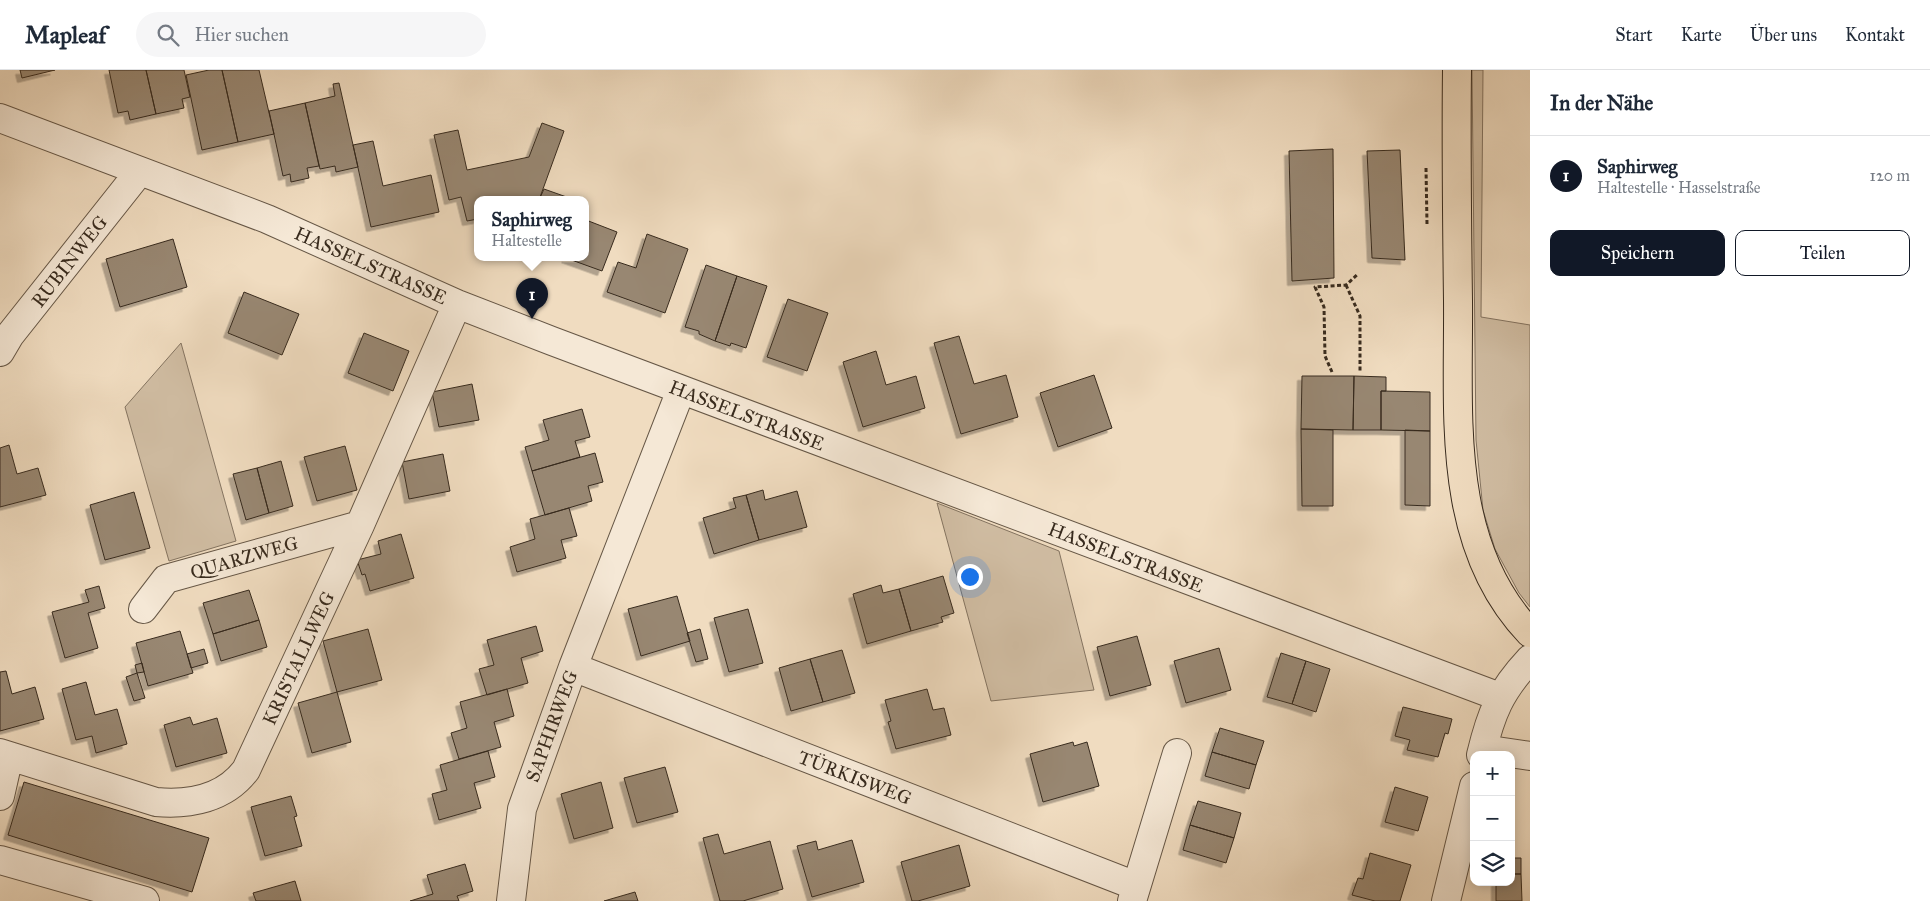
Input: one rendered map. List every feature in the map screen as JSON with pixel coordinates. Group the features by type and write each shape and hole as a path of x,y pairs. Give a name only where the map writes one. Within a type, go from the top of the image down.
{"main road":[{"path":"1457,70 1457,274 1460,462 1466,505 1487,571 1507,605 1530,633"}],"street":[{"name":"HASSELSTRASSE","path":"0,118 267,219 458,304 681,390 1500,697"},
{"name":"RUBINWEG","path":"0,352 10,335 140,171"},
{"name":"KRISTALLWEG","path":"5,754 156,802 190,802 209,798 239,780 246,770 360,525 458,304"},
{"name":"SAPHIRWEG","path":"511,901 522,809 573,667 681,390"},
{"name":"QUARZWEG","path":"143,610 166,579 360,525"},
{"path":"1482,751 1488,726 1500,697 1530,659"},
{"name":"TÜRKISWEG","path":"573,667 1134,894 1177,754"},
{"path":"0,796 5,754"},
{"path":"1515,755 1530,756"},
{"path":"1446,901 1472,796"},
{"path":"0,860 145,901"}],"path":[{"path":"1332,372 1325,356 1324,307 1315,287 1346,285 1358,274"},
{"path":"1346,285 1360,316 1360,372"}],"shaded area":[{"path":"1472,70 1483,70 1481,317 1530,325 1530,607 1519,593 1495,549 1483,510 1476,440"},
{"path":"181,343 236,541 169,561 125,407"},
{"path":"937,503 1059,551 1094,690 991,701"}],"building":[{"path":"20,70 55,70 22,78"},
{"path":"109,70 146,70 156,114 130,120 128,111 118,113"},
{"path":"146,70 184,70 190,97 182,99 184,108 156,114"},
{"path":"209,70 222,70 238,142 202,150 186,75"},
{"path":"222,70 259,70 274,134 238,142"},
{"path":"339,83 358,167 336,172 335,166 320,169 305,103 335,96 333,84"},
{"path":"305,103 319,166 307,168 309,178 291,182 290,174 283,176 269,111"},
{"path":"542,123 564,131 540,196 474,196 474,220 467,221 461,197 449,200 434,135 458,130 467,170 529,157"},
{"path":"373,141 383,186 431,175 439,212 371,227 353,145"},
{"path":"1333,149 1334,278 1292,281 1289,151"},
{"path":"1400,150 1405,260 1372,258 1367,151"},
{"path":"544,189 564,196 541,196"},
{"path":"589,221 617,232 602,271 574,261 589,261"},
{"path":"647,234 688,249 665,313 607,292 618,262 636,268"},
{"path":"173,239 187,287 120,307 106,259"},
{"path":"706,265 737,276 715,341 699,334 699,331 685,327"},
{"path":"737,276 767,286 746,348 731,343 730,346 715,341"},
{"path":"244,292 299,314 282,355 228,333"},
{"path":"788,299 828,313 807,371 767,357"},
{"path":"364,333 409,351 393,391 348,373"},
{"path":"959,336 974,384 1006,375 1018,417 961,434 934,343"},
{"path":"876,351 886,385 916,376 925,408 863,427 843,362"},
{"path":"1094,375 1112,428 1058,447 1040,393"},
{"path":"1302,376 1354,376 1353,430 1301,429"},
{"path":"1354,376 1386,377 1386,391 1381,391 1381,430 1353,430"},
{"path":"472,384 479,420 439,427 432,392"},
{"path":"1381,391 1430,392 1430,431 1381,430"},
{"path":"582,409 590,437 575,441 580,457 532,471 525,447 549,440 543,420"},
{"path":"1301,429 1333,430 1333,506 1302,506"},
{"path":"1405,430 1430,431 1430,506 1405,505"},
{"path":"9,445 17,474 38,468 46,495 0,507 0,448"},
{"path":"345,446 357,490 317,501 304,457"},
{"path":"595,453 603,482 588,486 592,501 545,515 532,471"},
{"path":"443,454 450,491 409,499 402,462"},
{"path":"281,461 293,506 269,513 257,468"},
{"path":"257,468 269,513 246,520 233,474"},
{"path":"763,490 765,500 797,491 807,527 759,540 746,495"},
{"path":"134,492 150,548 105,560 90,505"},
{"path":"746,495 759,540 714,554 703,518 736,508 733,498"},
{"path":"569,508 577,536 561,540 566,558 517,572 510,547 535,539 530,519"},
{"path":"401,534 414,578 370,591 365,574 362,575 357,560 381,554 378,541"},
{"path":"943,576 954,613 941,617 943,622 911,631 899,589"},
{"path":"881,585 883,593 899,589 911,631 867,644 853,594"},
{"path":"99,586 105,608 88,613 98,648 65,658 52,612 89,602 85,590"},
{"path":"249,590 259,620 213,634 203,603"},
{"path":"677,596 690,641 641,656 628,609"},
{"path":"748,609 763,663 729,672 714,618"},
{"path":"259,620 267,647 221,661 213,634"},
{"path":"536,626 543,651 521,658 528,683 487,695 479,669 494,665 487,640"},
{"path":"368,629 382,680 337,692 323,641"},
{"path":"700,629 708,659 696,662 687,633"},
{"path":"180,631 193,673 148,686 136,643"},
{"path":"1137,636 1151,685 1110,696 1097,647"},
{"path":"1219,648 1231,690 1186,703 1174,661"},
{"path":"204,649 208,663 191,668 187,654"},
{"path":"842,650 855,693 823,702 810,659"},
{"path":"1281,653 1306,661 1292,704 1267,697"},
{"path":"810,659 823,702 791,711 779,668"},
{"path":"1306,661 1330,669 1316,712 1292,704"},
{"path":"142,663 144,672 137,673 135,665"},
{"path":"6,671 12,694 35,687 44,719 0,731 0,672"},
{"path":"137,673 145,698 134,701 126,677"},
{"path":"86,682 95,715 117,709 127,744 96,753 92,736 76,740 62,689"},
{"path":"507,689 514,716 494,722 501,747 459,759 451,733 467,728 460,702"},
{"path":"927,689 933,710 944,708 951,735 896,749 888,722 891,721 885,700"},
{"path":"337,692 351,742 312,753 298,703"},
{"path":"1403,707 1452,719 1448,734 1445,733 1438,757 1407,750 1410,740 1395,736"},
{"path":"190,717 193,725 217,718 227,753 176,767 164,725"},
{"path":"1220,728 1264,741 1256,765 1212,752"},
{"path":"1073,742 1074,746 1087,742 1099,786 1043,802 1030,754"},
{"path":"488,751 495,777 474,783 481,808 439,820 432,794 447,790 440,765"},
{"path":"1212,752 1256,765 1249,789 1205,776"},
{"path":"665,767 678,812 637,823 624,778"},
{"path":"24,782 209,838 192,892 8,835"},
{"path":"601,782 613,828 574,839 561,794"},
{"path":"1395,787 1428,797 1418,831 1385,822"},
{"path":"291,796 297,816 294,817 302,846 265,856 251,807"},
{"path":"1198,801 1241,813 1234,838 1190,825"},
{"path":"1190,825 1234,838 1226,863 1183,850"},
{"path":"718,834 724,854 770,841 783,889 743,901 720,901 703,838"},
{"path":"852,840 864,882 812,897 797,846 816,841 818,850"},
{"path":"959,845 970,886 918,901 912,901 901,862"},
{"path":"1370,853 1411,865 1400,901 1375,901 1352,895 1358,878 1363,879"},
{"path":"1515,858 1521,858 1521,874 1515,874"},
{"path":"465,864 473,891 457,896 459,901 410,901 433,894 427,875"},
{"path":"1515,874 1521,874 1522,901 1496,901 1496,886 1515,886"},
{"path":"295,881 301,901 256,901 253,893"},
{"path":"635,892 638,901 604,901"}],"place":[{"name":"Saphirweg","path":"532,319"}]}
